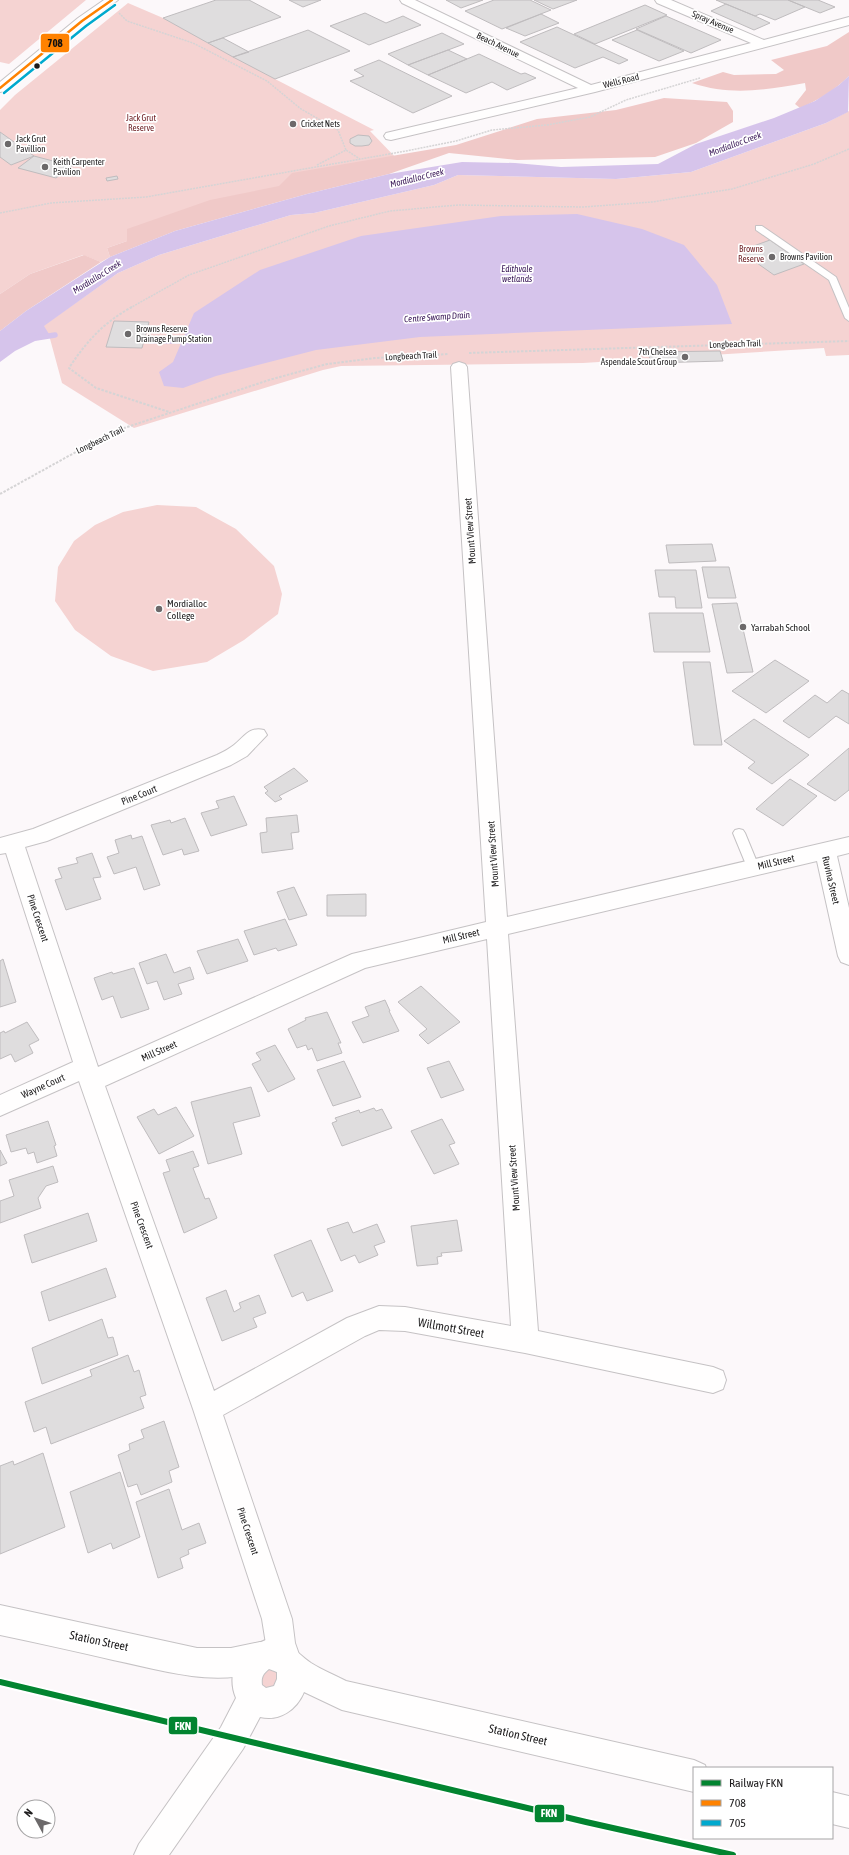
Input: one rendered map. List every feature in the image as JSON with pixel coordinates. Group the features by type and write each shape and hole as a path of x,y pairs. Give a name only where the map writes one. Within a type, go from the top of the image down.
{"street":[{"path":"0,88 82,21 102,0"},
{"name":"Beach Avenue","path":"406,0 590,89"},
{"name":"Spray Avenue","path":"662,0 764,44"},
{"path":"82,21 114,5"},
{"name":"Wells Road","path":"391,136 590,89 849,21"},
{"name":"Mount View Street","path":"459,358 525,1341"},
{"name":"Pine Court","path":"7,844 40,835 224,760 240,751 257,735"},
{"name":"Pine Crescent","path":"7,844 207,1409 277,1619 280,1643 274,1659"},
{"name":"Mill Street","path":"88,1074 360,960 849,845"},
{"name":"Ruvina Street","path":"825,851 849,956"},
{"name":"Wayne Court","path":"0,1106 88,1074"},
{"name":"Willmott Street","path":"207,1409 356,1327 379,1318 405,1319 525,1341 713,1380"},
{"name":"Station Street","path":"0,1620 197,1663 231,1663 274,1659 342,1695"},
{"path":"274,1659 293,1676 292,1683 289,1690 263,1698 246,1683 247,1675 249,1668 274,1659"},
{"name":"Station Street","path":"197,1663 229,1678 263,1698 322,1694 342,1695 693,1776"},
{"name":"Station Street","path":"150,1855 232,1738 258,1714 263,1698"},
{"path":"833,1808 849,1812"}],"lane":[{"path":"759,228 833,279 849,318"},
{"path":"739,833 753,868"}],"path":[{"path":"114,5 127,21 193,43 267,81 301,109 338,130 341,134 343,147 361,159"},
{"path":"169,412 96,388 69,368 84,345 115,316 189,275 329,226 390,210 458,205 583,207 652,202 732,189 814,164 849,149"},
{"path":"310,168 325,162 346,150"},
{"name":"Longbeach Trail","path":"0,494 112,432 269,380 327,364 376,358 459,358 849,341"}],"green space":[{"path":"0,0 86,0 9,64 0,62"},
{"name":"Jack Grut Reserve","path":"128,3 163,18 275,79 374,130 370,131 400,162 127,241 107,248 110,257 101,262 83,255 30,274 0,294 0,110 15,95"},
{"name":"Browns Reserve","path":"849,111 849,355 826,356 824,348 583,363 341,366 323,370 134,428 62,383 49,335 43,326 118,273 159,255 291,215 314,213 434,185 458,175 616,179 691,172 826,123"},
{"path":"157,505 196,507 236,529 274,566 282,594 278,614 244,640 207,662 153,671 111,656 75,630 55,601 58,567 74,541 95,525 123,512"},
{"path":"286,1666 271,1699 251,1671"}],"shaded area":[{"path":"849,32 849,76 838,86 814,102 800,108 795,104 806,90 805,83 762,90 734,91 706,87 692,83 723,72 734,75 776,74 784,70 771,60 827,46"},
{"path":"664,98 727,102 733,111 733,122 696,143 655,157 517,160 449,153 389,174 307,194 175,231 110,257 107,248 127,241 127,229 210,200 279,186 292,173 456,145 537,119 616,110"},
{"path":"84,255 101,262 26,311 0,331 0,294 30,274"}],"water":[{"name":"Mordialloc Creek","path":"849,76 848,112 826,123 691,172 616,179 458,175 434,185 314,213 291,215 159,255 118,273 44,326 49,334 15,351 0,362 0,331 26,311 110,257 175,231 307,194 389,174 462,162 515,163 561,167 658,164 696,144 774,118 815,101 839,85"},
{"name":"Edithvale wetlands","path":"577,214 642,229 684,245 717,285 732,324 420,337 316,350 216,376 183,388 164,386 159,372 173,362 194,313 260,270 361,236 501,216"}],"building":[{"path":"216,0 249,0 281,17 208,43 163,18"},
{"path":"289,0 321,0 303,7"},
{"path":"446,0 483,0 461,8"},
{"path":"494,0 530,0 551,10 502,29 465,11"},
{"path":"534,0 577,0 553,9"},
{"path":"716,0 788,0 805,7 775,20 760,14 755,16"},
{"path":"788,0 818,0 835,7 820,13"},
{"path":"726,4 770,23 754,30 711,11"},
{"path":"645,5 667,15 595,44 574,34"},
{"path":"365,13 386,23 403,16 421,25 369,45 330,26"},
{"path":"541,14 559,23 525,36 506,28"},
{"path":"666,16 721,40 691,53 636,29"},
{"path":"557,27 628,60 619,64 603,57 575,68 520,42"},
{"path":"308,30 350,51 275,79 233,57"},
{"path":"637,30 684,51 659,61 612,40"},
{"path":"442,33 464,44 408,65 388,54"},
{"path":"223,38 249,52 233,57 208,43"},
{"path":"448,50 467,59 428,75 408,65"},
{"path":"479,54 521,74 525,73 536,78 507,90 492,82 466,93 428,75"},
{"path":"379,60 452,96 413,113 350,81 364,76 354,70"},
{"name":"Jack Grut Pavillion","path":"0,132 34,156 11,165 0,157"},
{"path":"358,135 369,136 372,141 369,145 362,146 355,146 350,143 350,139"},
{"name":"Keith Carpenter Pavilion","path":"34,156 72,166 56,178 18,168"},
{"path":"117,176 118,179 107,181 106,178"},
{"name":"Browns Pavilion","path":"770,240 804,264 774,275 740,251"},
{"name":"Browns Reserve Drainage Pump Station","path":"114,321 149,322 142,348 106,347"},
{"name":"7th Chelsea Aspendale Scout Group","path":"720,351 723,361 651,363 648,352"},
{"path":"712,544 716,561 669,563 666,545"},
{"path":"702,567 729,567 736,598 708,598"},
{"path":"655,570 696,570 702,608 676,608 675,597 659,597"},
{"path":"737,603 753,672 727,673 712,604"},
{"path":"649,613 703,613 710,652 654,652"},
{"path":"775,660 809,681 766,713 732,691"},
{"path":"683,662 710,662 722,745 694,745"},
{"path":"842,690 849,694 849,724 836,716 809,738 783,721 815,695 827,703"},
{"path":"754,719 809,755 772,784 748,768 755,762 724,741"},
{"path":"849,748 849,790 835,801 807,784"},
{"path":"294,768 308,781 279,796 282,799 275,802 265,793 268,791 264,787"},
{"path":"790,779 817,796 783,826 756,809"},
{"path":"234,796 247,825 211,836 201,813 219,808 216,801"},
{"path":"297,815 299,832 291,833 293,849 262,853 260,833 267,832 266,818"},
{"path":"185,818 199,851 184,855 182,849 163,855 151,825 170,820 171,823"},
{"path":"131,835 132,839 142,836 160,885 144,890 136,867 114,874 107,857 119,853 115,840"},
{"path":"92,853 101,877 93,878 101,899 66,910 55,880 62,878 58,868 78,863 76,858"},
{"path":"294,887 307,915 289,920 277,892"},
{"path":"366,894 366,916 327,916 327,895"},
{"path":"285,919 297,945 278,951 276,948 254,955 244,931"},
{"path":"238,939 248,961 207,974 197,951"},
{"path":"166,954 174,973 190,967 194,979 178,984 182,994 164,1000 157,981 147,984 139,963"},
{"path":"3,959 16,1002 0,1007 0,961"},
{"path":"134,968 149,1009 121,1018 113,996 102,1000 94,978 112,972 113,974"},
{"path":"421,986 460,1022 428,1044 419,1035 427,1029 398,1002"},
{"path":"385,1000 399,1031 363,1043 352,1022 369,1016 365,1007"},
{"path":"327,1012 341,1043 338,1043 342,1053 317,1061 312,1048 308,1050 306,1045 297,1048 288,1029 306,1020 305,1018"},
{"path":"27,1022 39,1040 29,1045 33,1053 15,1062 11,1054 0,1059 0,1033 4,1031 5,1033"},
{"path":"275,1045 295,1079 268,1092 252,1064 261,1060 256,1053"},
{"path":"344,1061 361,1097 333,1106 317,1070"},
{"path":"449,1061 464,1090 441,1098 427,1068"},
{"path":"251,1087 260,1116 233,1123 242,1154 208,1164 191,1102"},
{"path":"176,1107 194,1136 159,1154 137,1117 154,1109 158,1115"},
{"path":"374,1108 376,1111 382,1109 392,1128 342,1146 332,1123 337,1121 335,1118 359,1110 360,1113"},
{"path":"442,1119 455,1143 449,1145 459,1164 434,1174 411,1131"},
{"path":"48,1121 56,1145 54,1146 57,1156 37,1163 34,1152 28,1154 26,1148 11,1152 6,1135"},
{"path":"0,1150 7,1163 0,1166"},
{"path":"193,1151 199,1166 193,1168 205,1199 209,1198 217,1218 184,1233 163,1173 170,1171 166,1160"},
{"path":"53,1166 58,1182 46,1186 38,1198 41,1208 0,1223 0,1201 14,1196 9,1180"},
{"path":"88,1213 97,1241 32,1263 24,1235"},
{"path":"457,1220 462,1251 441,1253 442,1256 437,1257 438,1264 417,1266 411,1226"},
{"path":"348,1222 353,1233 377,1224 385,1242 374,1246 378,1255 359,1263 355,1255 341,1261 327,1229"},
{"path":"311,1240 333,1291 307,1301 303,1292 292,1297 274,1255"},
{"path":"106,1268 116,1297 49,1321 41,1292"},
{"path":"226,1290 234,1312 241,1308 239,1303 259,1295 266,1313 253,1318 257,1327 222,1341 206,1298"},
{"path":"102,1319 108,1338 113,1337 118,1355 42,1384 32,1348"},
{"path":"128,1355 134,1372 139,1370 146,1395 140,1397 144,1408 51,1444 46,1427 34,1432 25,1402 92,1376 90,1370"},
{"path":"164,1421 179,1467 169,1471 172,1482 141,1495 137,1484 128,1487 118,1455 130,1450 129,1444 144,1438 141,1430"},
{"path":"43,1453 65,1527 0,1554 0,1466 13,1461 14,1465"},
{"path":"120,1472 140,1537 113,1549 111,1543 88,1553 70,1492"},
{"path":"169,1489 182,1530 199,1523 206,1543 188,1550 189,1554 180,1558 183,1568 158,1578 136,1502"}],"waterway":[{"path":"36,338 55,335"},
{"name":"Centre Swamp Drain","path":"150,341 191,341"}],"rail line":[{"name":"FKN","path":"0,1682 586,1822 733,1855"}],"transit line":[{"name":"708","path":"0,88 82,21 112,0"},
{"name":"705","path":"4,93 86,26 115,5"}],"place":[{"name":"Cricket Nets","path":"293,124"},
{"name":"Jack Grut Pavillion","path":"8,144"},
{"name":"Keith Carpenter Pavilion","path":"45,167"},
{"name":"Browns Pavilion","path":"772,257"},
{"name":"Browns Reserve Drainage Pump Station","path":"128,334"},
{"name":"7th Chelsea Aspendale Scout Group","path":"685,357"},
{"name":"Mordialloc College","path":"159,609"},
{"name":"Yarrabah School","path":"743,627"}]}
